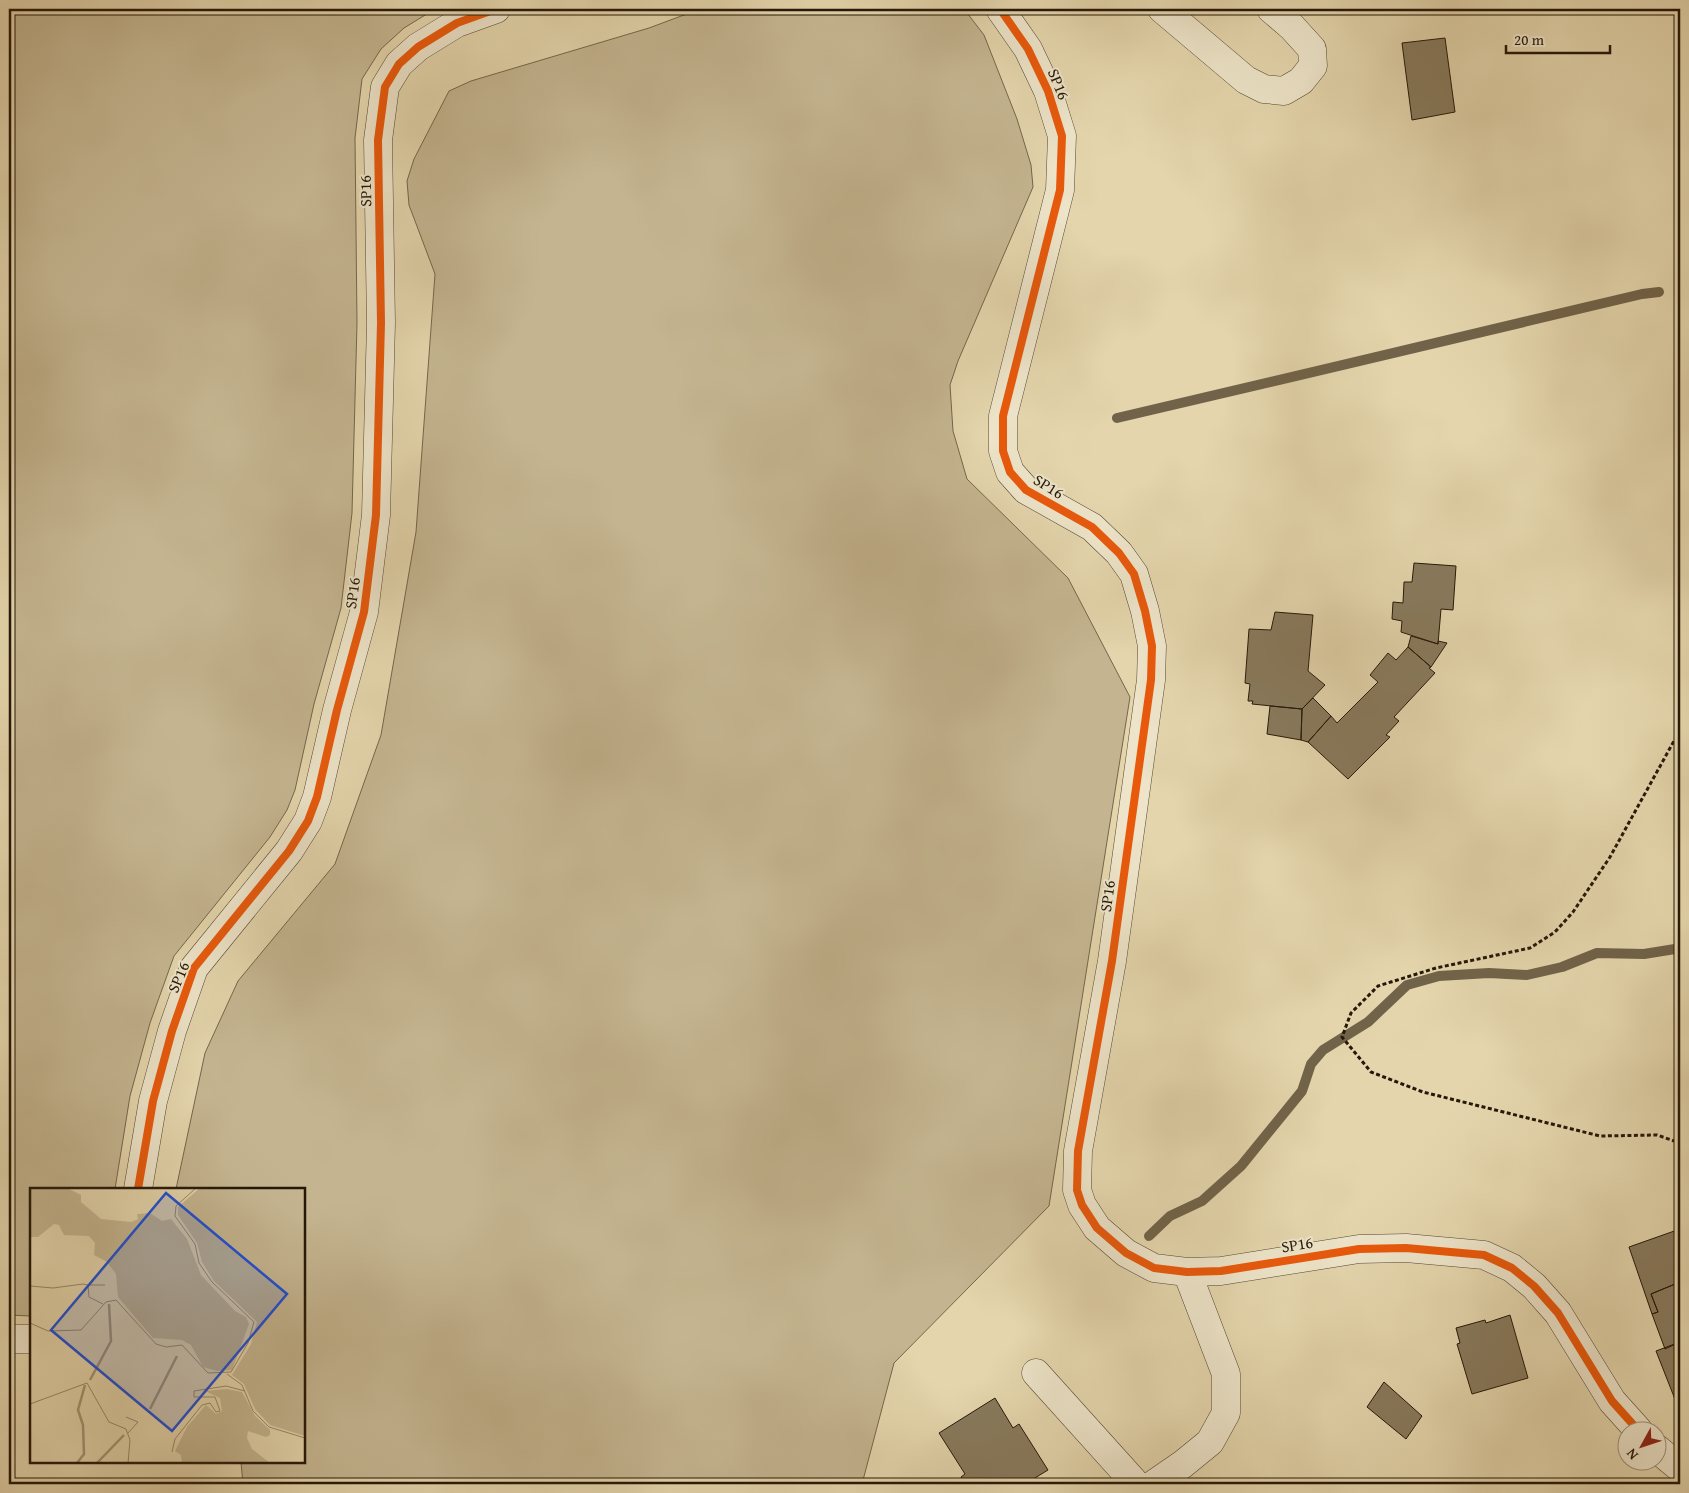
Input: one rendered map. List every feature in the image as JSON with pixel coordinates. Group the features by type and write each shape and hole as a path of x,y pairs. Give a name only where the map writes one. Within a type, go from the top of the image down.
{"street":[{"name":"SP16","path":"138,1188 153,1101 172,1031 194,968 289,850 308,821 317,797 337,710 364,612 376,515 381,323 378,140 385,87 399,64 418,47 457,23 496,9"},
{"name":"SP16","path":"1000,9 1028,49 1048,91 1062,136 1060,190 1003,416 1003,451 1010,472 1026,490 1092,527 1119,553 1134,574 1145,610 1152,646 1151,680 1112,961 1078,1151 1077,1190 1082,1205 1098,1228 1126,1253 1154,1268 1187,1272 1221,1271 1359,1249 1406,1248 1484,1255 1512,1268 1534,1286 1558,1313 1612,1401 1629,1420"},
{"path":"1162,9 1246,80 1264,89 1284,91 1301,82 1313,66 1312,49 1292,27 1271,9"},
{"path":"1154,1484 1210,1442 1226,1413 1226,1374 1187,1272"},
{"path":"9,1339 30,1339"},
{"path":"1036,1373 1136,1484"},
{"path":"1666,1456 1680,1468"}],"path":[{"path":"1680,730 1610,857 1573,912 1555,932 1530,948 1436,968 1378,986 1351,1013 1342,1037 1371,1072 1423,1092 1600,1136 1657,1135 1680,1143"}],"shaded area":[{"path":"9,9 435,9 404,28 381,49 362,79 355,138 357,323 352,513 341,608 314,704 295,790 287,810 270,837 174,956 150,1023 130,1096 115,1188 30,1188 30,1316 9,1315"},
{"path":"700,9 964,9 984,35 1017,119 1031,165 1033,187 958,361 950,385 953,431 967,479 1068,578 1130,697 1049,1206 894,1363 862,1484 243,1484 241,1463 305,1463 305,1188 176,1188 205,1053 238,981 335,864 381,735 416,532 435,274 409,205 407,181 414,159 449,91 471,81 649,28"}],"building":[{"path":"1445,38 1455,112 1412,120 1402,43"},
{"path":"1414,563 1456,566 1453,610 1441,609 1438,644 1401,632 1402,621 1392,619 1393,602 1403,603 1404,582 1412,582"},
{"path":"1275,612 1313,615 1308,671 1325,685 1302,709 1252,704 1253,701 1248,701 1250,684 1245,683 1249,629 1271,630"},
{"path":"1411,636 1438,644 1438,641 1447,643 1431,667 1408,647"},
{"path":"1408,647 1431,667 1429,668 1435,673 1394,717 1399,721 1386,735 1390,737 1348,779 1308,742 1331,716 1337,723 1378,682 1370,675 1388,653 1396,660"},
{"path":"1313,698 1331,716 1308,742 1301,740 1302,709"},
{"path":"1270,706 1302,709 1301,740 1267,734"},
{"path":"1680,1229 1680,1282 1651,1294 1658,1312 1652,1314 1629,1247"},
{"path":"1680,1282 1680,1342 1665,1349 1652,1314 1658,1312 1651,1294"},
{"path":"1510,1315 1528,1378 1472,1394 1457,1344 1460,1343 1456,1328 1485,1320 1486,1323"},
{"path":"1680,1342 1680,1412 1656,1351"},
{"path":"1384,1382 1422,1416 1406,1439 1367,1407"},
{"path":"995,1398 1013,1428 1019,1424 1048,1470 1025,1484 965,1484 961,1477 965,1474 939,1433"}],"waterway":[{"path":"1117,418 1642,294 1659,292"},
{"path":"1149,1236 1170,1216 1202,1201 1241,1166 1302,1091 1311,1064 1323,1050 1368,1022 1407,985 1439,976 1489,973 1527,975 1562,967 1597,953 1644,954 1680,947"}],"cycle path":[{"path":"138,1188 153,1101 172,1031 194,968 289,851 308,821 317,797 337,710 364,612 376,515 381,323 378,140 385,87 399,64 418,47 457,23 496,9"},
{"path":"1000,9 1028,49 1048,91 1062,136 1060,190 1003,416 1003,451 1010,472 1026,490 1092,527 1119,553 1134,574 1145,611 1152,646 1151,680 1112,961 1078,1151 1077,1190 1082,1205 1097,1228 1126,1253 1154,1268 1187,1272 1221,1271 1359,1249 1406,1248 1484,1255 1512,1268 1534,1286 1558,1313 1612,1401 1629,1420"}]}
